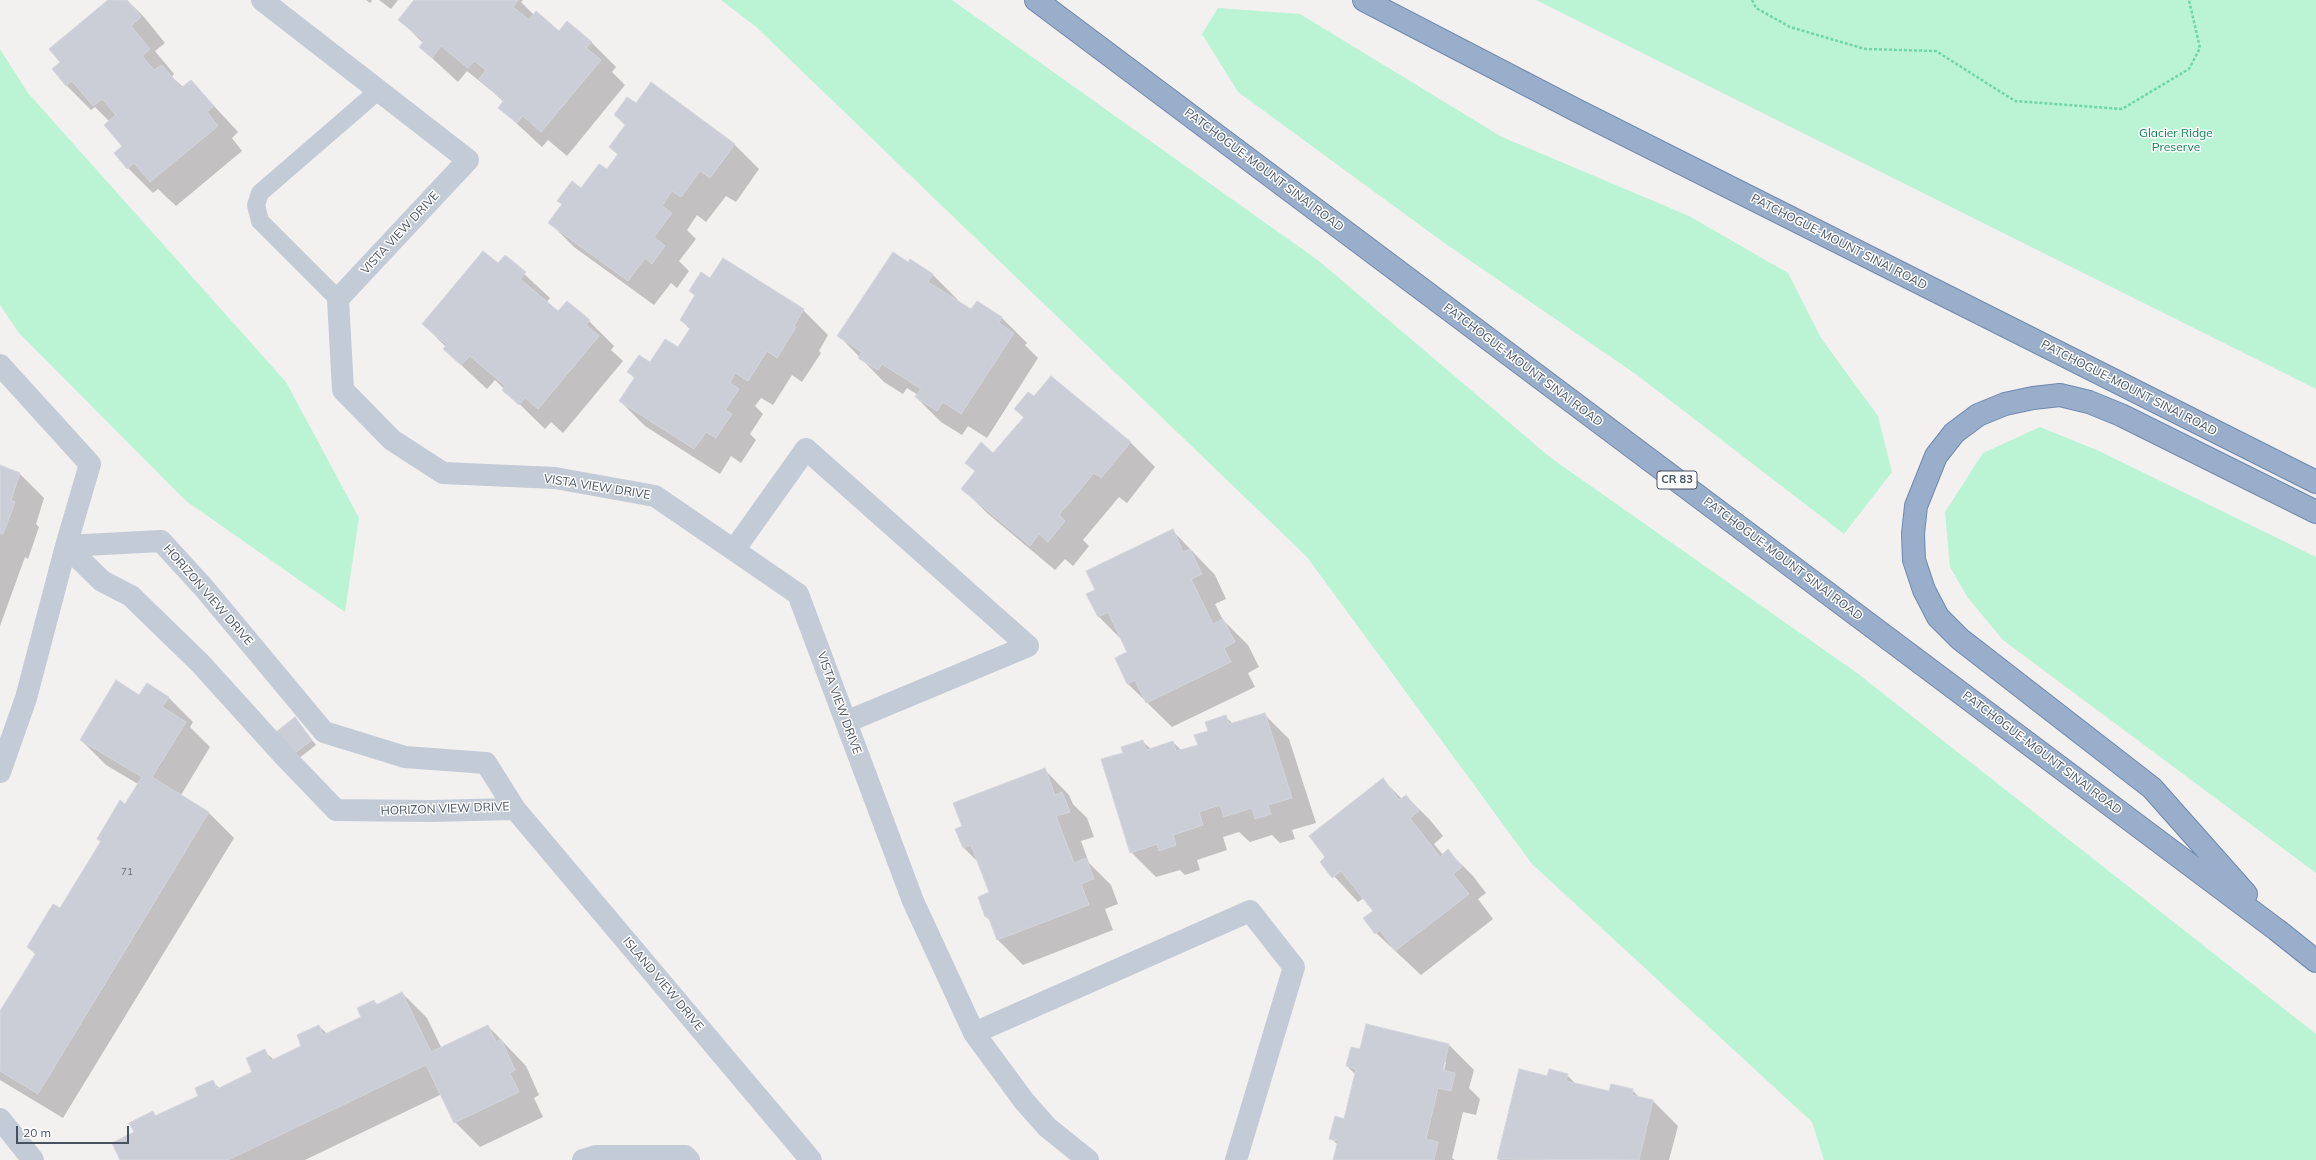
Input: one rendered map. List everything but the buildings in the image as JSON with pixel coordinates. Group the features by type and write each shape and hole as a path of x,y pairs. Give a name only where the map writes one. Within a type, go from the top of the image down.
{"highway":[{"name":"PATCHOGUE-MOUNT SINAI ROAD","path":"1036,0 2277,930 2316,961"},
{"name":"PATCHOGUE-MOUNT SINAI ROAD","path":"1364,0 1583,114 2316,482"},
{"path":"2277,930 2152,788 1960,639 1938,617 1924,590 1914,560 1913,534 1916,506 1924,481 1936,456 1954,432 1978,415 2005,404 2033,398 2060,395 2089,402 2121,415 2316,512"}],"street":[{"name":"VISTA VIEW DRIVE","path":"262,0 468,160 338,299 343,390 392,440 443,473 555,478 655,496 798,594 913,901 974,1033 1024,1101 1047,1127 1088,1160"},
{"path":"0,365 90,464 66,546 26,698 0,772"},
{"path":"734,550 806,449 1028,646 846,722"},
{"name":"HORIZON VIEW DRIVE","path":"66,546 161,541 204,588 324,732 405,757 486,763 515,809"},
{"name":"HORIZON VIEW DRIVE","path":"66,546 102,581 131,596 200,663 287,759 336,810 430,811 515,809"},
{"name":"ISLAND VIEW DRIVE","path":"515,809 812,1160"},
{"path":"974,1033 1250,911 1294,967 1236,1160"},
{"path":"0,1118 34,1160"},
{"path":"583,1160 596,1156 685,1156 689,1160"}],"lane":[{"path":"338,299 260,221 256,205 260,193 379,90"}],"path":[{"path":"1752,0 1756,8 1790,27 1865,49 1936,50 2015,101 2122,109 2189,69 2200,48 2190,0"}],"green space":[{"path":"721,0 952,0 1319,261 1551,458 1857,673 2316,1034 2316,1160 1824,1160 1812,1122 1532,864 1307,557 755,26"},
{"name":"Glacier Ridge Preserve","path":"1536,0 2316,0 2316,389"},
{"path":"1218,8 1300,14 1502,137 1689,216 1788,273 1821,338 1878,416 1892,472 1844,534 1637,375 1443,242 1238,92 1202,34"},
{"path":"0,49 28,93 286,382 359,518 345,612 186,501 19,333 0,305"},
{"path":"2040,427 2099,451 2316,557 2316,873 2003,640 1968,598 1950,567 1945,512 1983,453"}]}
